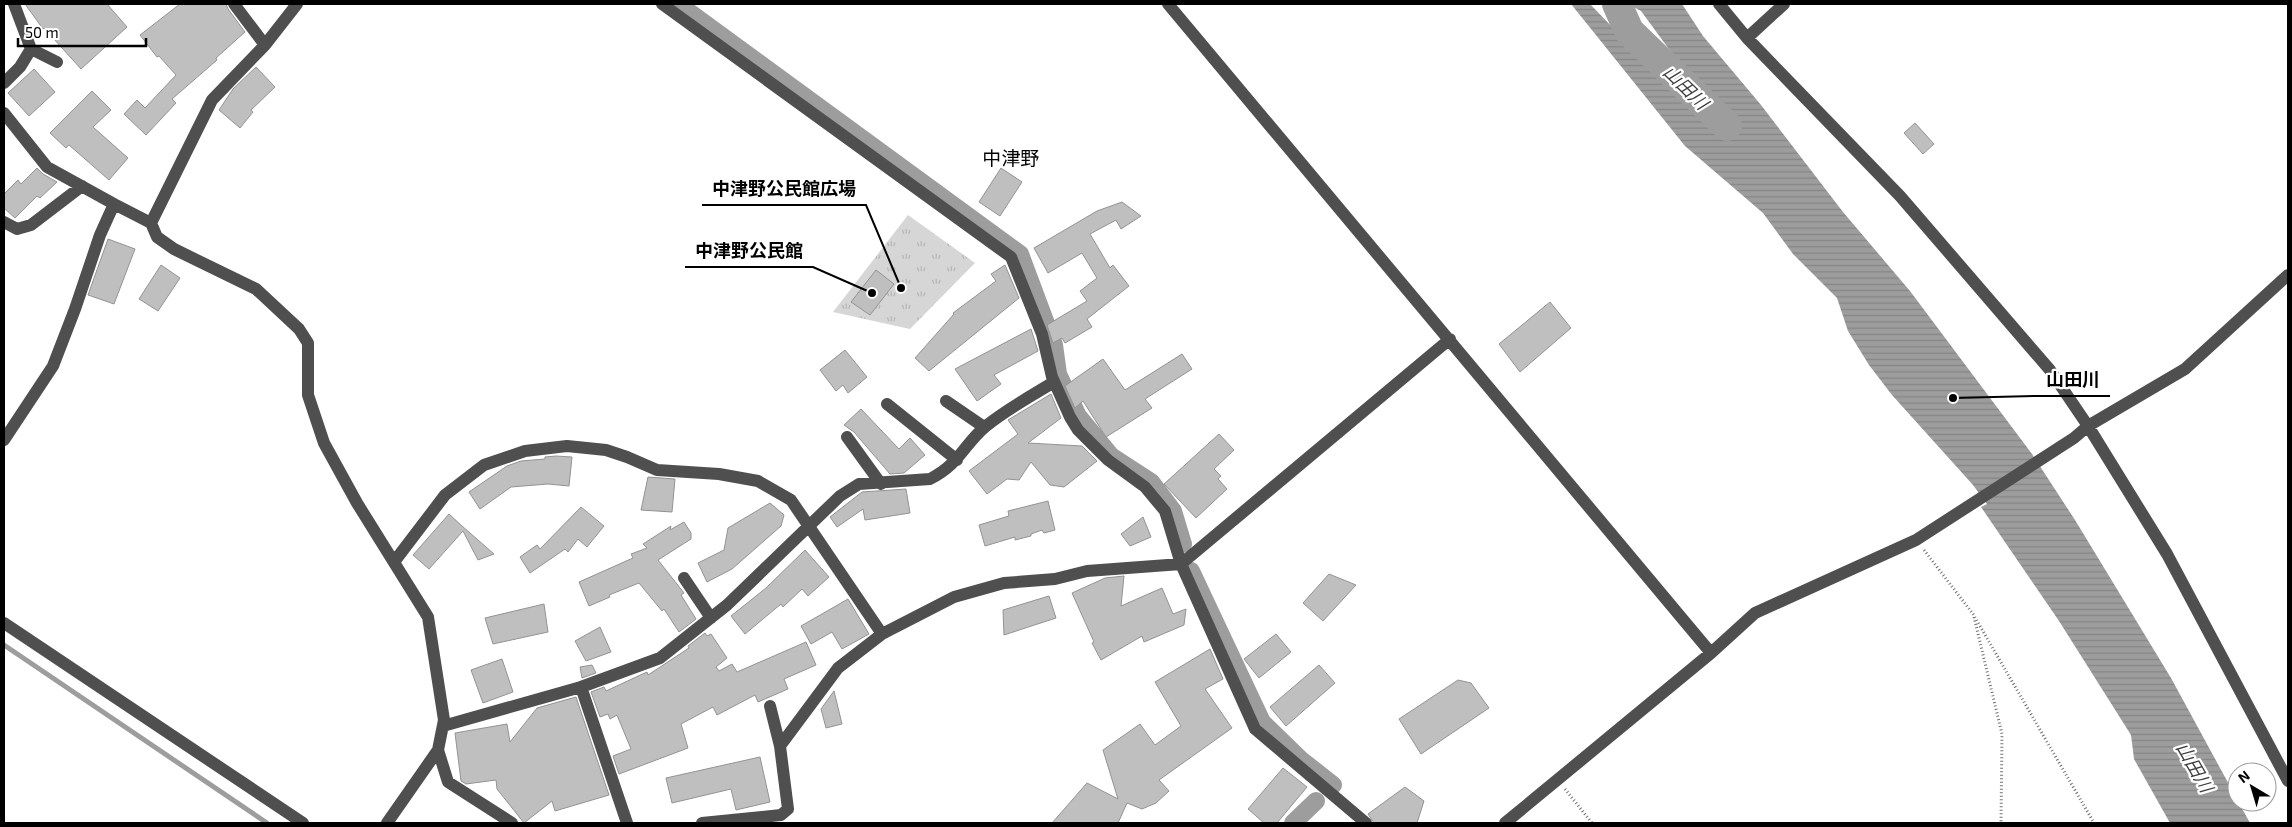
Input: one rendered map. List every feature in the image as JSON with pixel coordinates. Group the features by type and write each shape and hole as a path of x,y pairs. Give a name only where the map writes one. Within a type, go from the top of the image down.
{"street":[{"path":"14,4 31,49 56,62"},
{"path":"234,4 265,45"},
{"path":"151,223 212,100 265,45 297,4"},
{"path":"662,4 1011,257 1042,334 1054,382 1078,430 1108,460 1146,487 1165,511 1181,564 1255,729 1366,823"},
{"path":"1168,4 1711,653"},
{"path":"1719,4 1747,38 1900,196 2050,370 2088,426 2168,554 2288,782"},
{"path":"1747,38 1784,4"},
{"path":"4,83 20,68 31,49"},
{"path":"4,113 47,167 151,223 157,237 174,249 256,289 299,329 308,343 308,395 324,443 357,503 428,618 444,720 443,726 438,750 387,823"},
{"path":"4,222 17,229 31,225 82,186"},
{"path":"4,440 52,366 76,309 100,235 114,204"},
{"path":"1505,823 1711,653 1755,613 1916,540 2074,438 2088,426 2185,369 2288,275"},
{"path":"780,746 838,668 882,634 954,597 1004,583 1055,579 1087,571 1181,564 1450,339"},
{"path":"443,726 581,687 660,658 727,606 840,496 859,484 881,484 930,479 957,460 984,428 1010,408 1054,382"},
{"path":"946,401 984,428"},
{"path":"887,404 957,460"},
{"path":"847,438 881,484"},
{"path":"394,562 444,495 484,464 525,451 567,446 606,450 657,470 719,474 758,481 791,500 882,634"},
{"path":"684,578 711,618"},
{"path":"4,623 303,823"},
{"path":"581,687 627,823"},
{"path":"702,823 781,815 788,810 780,746 770,706"},
{"path":"438,750 448,782 512,823"}],"path":[{"path":"1916,540 1973,614 2094,823"},
{"path":"1973,614 2002,734 2001,823"},
{"path":"1558,781 1592,823"}],"green space":[{"path":"908,215 975,263 910,329 833,312"}],"water":[{"path":"1571,4 1590,4 1614,29 1685,94 1698,98 1677,60 1641,11 1628,4 1682,4 1703,36 1761,105 1843,212 1910,291 2032,454 2075,520 2171,678 2227,781 2227,812 2244,812 2250,823 2170,823 2134,759 2131,735 2059,621 1981,507 1987,504 1973,485 1892,395 1869,365 1848,331 1837,298 1793,254 1763,213 1685,146"}],"building":[{"path":"25,4 107,4 127,27 81,69 43,29"},
{"path":"180,4 226,4 245,32 216,58 217,60 172,99 176,103 146,135 124,114 137,100 145,108 176,75 159,56 157,57 140,35"},
{"path":"256,67 275,87 251,110 253,112 240,128 219,110 233,89"},
{"path":"34,69 55,92 29,116 8,93"},
{"path":"92,91 111,110 93,127 128,158 109,180 69,145 66,148 50,133"},
{"path":"1915,123 1934,144 1923,154 1904,133"},
{"path":"37,168 57,182 40,198 37,196 15,218 4,208 4,194 18,180 21,184"},
{"path":"1001,168 1022,182 1000,216 979,202"},
{"path":"1122,202 1141,216 1121,229 1116,220 1090,234 1110,268 1113,265 1129,286 1087,319 1092,327 1065,343 1062,338 1053,343 1047,325 1087,301 1080,291 1097,278 1082,253 1048,273 1034,248 1097,211"},
{"path":"108,239 135,249 114,304 88,295"},
{"path":"161,265 180,278 158,311 139,299"},
{"path":"1005,265 1019,298 929,371 915,358 953,313 996,281 991,274"},
{"path":"876,270 894,284 870,315 851,302"},
{"path":"1550,302 1571,328 1520,372 1499,344"},
{"path":"1031,329 1038,351 994,375 1001,384 977,401 955,369"},
{"path":"845,350 867,377 848,393 843,385 836,391 820,370"},
{"path":"1182,354 1192,369 1145,399 1152,408 1106,437 1083,401 1075,408 1065,386 1103,359 1125,390"},
{"path":"1051,394 1061,418 1028,443 1082,446 1097,461 1064,487 1050,485 1031,462 1019,480 1007,479 987,494 969,471 1018,434 1008,420"},
{"path":"861,409 899,449 910,438 925,455 904,473 890,474 854,432 844,425"},
{"path":"1219,434 1234,450 1214,469 1221,476 1218,479 1227,489 1196,518 1164,484"},
{"path":"556,456 572,457 569,486 548,484 511,487 480,509 469,492 507,466 521,461"},
{"path":"648,477 675,479 672,512 641,510"},
{"path":"906,489 910,513 865,520 863,509 837,527 830,517 862,492"},
{"path":"1048,501 1055,530 1044,533 1042,530 1031,534 1031,536 1015,540 1015,537 985,546 979,525 1009,516 1008,511"},
{"path":"770,503 784,515 781,526 732,569 707,582 698,563 724,550 728,528"},
{"path":"581,507 604,526 587,547 578,539 568,552 565,549 530,573 520,557 537,545 540,549"},
{"path":"449,514 494,554 478,560 463,531 429,569 413,555"},
{"path":"1143,517 1151,537 1130,546 1121,534"},
{"path":"684,522 691,533 691,539 658,560 684,593 681,595 696,619 679,632 664,609 662,611 639,583 609,595 610,597 589,606 579,582 633,558 631,554 647,548 643,544 671,526 670,530"},
{"path":"805,550 829,577 808,596 802,589 783,607 781,604 745,634 731,616 766,588"},
{"path":"1329,574 1356,585 1323,621 1303,603"},
{"path":"1124,576 1121,606 1162,588 1173,614 1186,609 1184,625 1144,642 1142,636 1101,660 1092,643 1094,642 1072,593 1105,578"},
{"path":"1049,596 1056,618 1004,635 1003,610"},
{"path":"848,599 869,634 842,649 832,632 811,644 801,626"},
{"path":"544,604 548,632 493,644 485,618"},
{"path":"600,627 611,652 586,661 575,641"},
{"path":"705,633 707,636 711,634 727,658 716,667 719,671 732,664 737,672 806,642 816,665 784,679 788,689 758,702 755,695 717,715 713,707 681,724 688,748 619,774 613,756 631,749 617,715 610,719 608,714 600,717 591,692 604,687 606,691 647,672 648,675 689,648 688,646"},
{"path":"1276,634 1291,652 1259,678 1244,659"},
{"path":"1210,649 1223,679 1205,689 1232,728 1159,780 1169,791 1156,803 1142,809 1127,803 1118,823 1052,823 1087,783 1118,799 1103,750 1140,724 1155,745 1181,726 1155,682"},
{"path":"502,659 513,692 483,703 471,670"},
{"path":"592,665 596,673 582,678 580,667"},
{"path":"1319,665 1335,683 1286,726 1270,707"},
{"path":"1458,680 1471,683 1489,708 1421,754 1399,719"},
{"path":"834,691 842,724 826,728 821,709"},
{"path":"576,697 609,795 555,811 552,801 524,823 497,789 496,780 466,784 461,781 455,733 507,724 510,742 537,708"},
{"path":"760,757 770,802 736,810 731,789 672,803 666,778"},
{"path":"1283,768 1307,787 1277,823 1264,823 1248,809"},
{"path":"1405,787 1424,801 1417,823 1374,823 1368,814"}],"waterway":[{"path":"678,4 1020,254 1054,345 1058,374 1078,416 1111,456 1151,482 1173,511 1183,544"},
{"name":"山田川","path":"1617,4 1629,31 1727,126"},
{"path":"1191,571 1262,722 1300,759 1333,785"},
{"path":"4,645 267,823"},
{"path":"1293,823 1316,801"}],"place":[{"name":"中津野公民館広場","path":"901,288"},
{"name":"中津野公民館","path":"872,293"},
{"name":"山田川","path":"1953,398"}],"district":[{"name":"中津野","path":"1011,157"}]}
